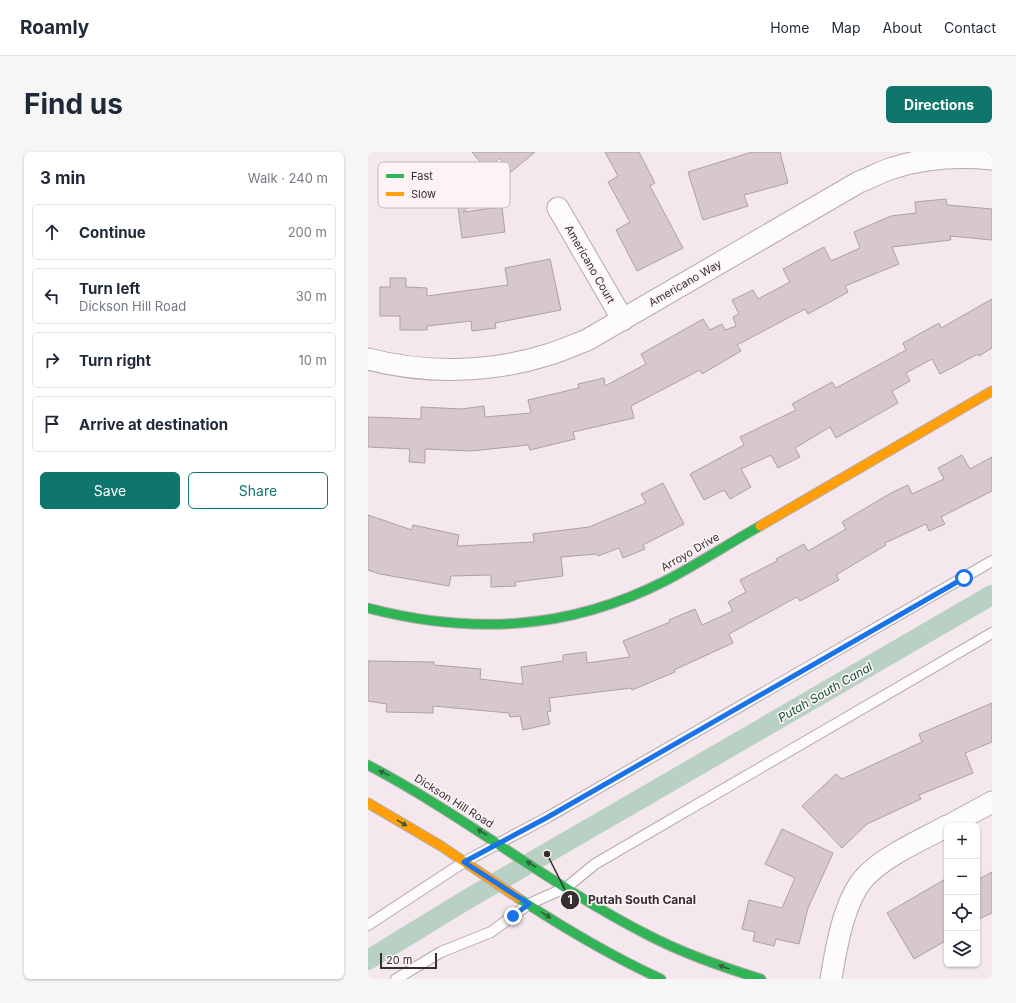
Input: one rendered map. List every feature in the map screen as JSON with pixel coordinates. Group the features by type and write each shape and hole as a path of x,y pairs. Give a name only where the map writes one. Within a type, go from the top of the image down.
{"street":[{"name":"Americano Way","path":"368,359 391,365 429,369 469,369 507,364 546,355 587,340 859,182 894,168 932,160 973,157 992,159"},
{"name":"Americano Court","path":"558,208 623,320"},
{"name":"Arroyo Drive","path":"368,608 398,617 442,623 486,626 532,623 581,613 623,599 665,581 992,391"},
{"name":"Dickson Hill Road","path":"368,765 442,806 614,917 667,944 726,968 761,979"},
{"path":"953,823 992,802"},
{"path":"368,803 481,872 594,945 661,979"},
{"path":"831,979 850,901 866,876 893,856 944,828"}],"lane":[{"path":"368,925 464,862 500,844 992,561"},
{"path":"396,979 441,952 491,932 529,904 567,887 595,864 992,633"}],"building":[{"path":"472,152 535,152 511,172 510,162 503,162 500,158 495,162 480,162"},
{"path":"605,152 639,152 655,183 650,186 683,248 637,271 616,230 630,222 608,182 618,176"},
{"path":"752,152 780,152 788,183 744,195 748,206 703,220 688,172"},
{"path":"946,199 947,205 992,209 992,240 950,236 951,240 892,247 899,264 845,286 848,292 808,314 805,309 737,345 741,351 702,374 700,370 631,406 634,418 573,432 575,439 530,450 528,445 471,451 425,449 425,463 409,462 410,449 368,447 368,417 421,419 421,407 461,409 484,406 485,417 531,413 528,400 579,388 578,384 604,378 605,386 646,364 641,354 703,319 710,330 722,324 725,330 736,326 733,317 739,314 732,300 753,290 758,299 790,282 783,269 824,247 831,261 860,248 854,232 891,216 916,213 915,202"},
{"path":"458,208 468,208 463,212 502,208 505,232 462,238"},
{"path":"550,259 561,310 495,323 496,328 472,331 471,321 427,326 427,330 400,330 400,316 380,316 380,287 390,287 390,278 406,278 406,287 427,288 427,296 508,285 505,268"},
{"path":"992,299 992,348 979,356 978,354 940,374 932,359 906,373 910,381 892,391 898,403 836,438 830,427 795,448 800,457 778,468 771,455 741,469 751,487 730,499 724,490 704,500 690,474 744,445 740,437 796,410 792,404 832,382 836,388 906,350 903,343 939,323 941,328"},
{"path":"962,455 970,469 992,457 992,491 941,517 945,524 929,531 926,524 885,543 886,545 836,575 839,580 800,601 797,597 729,634 733,643 674,670 675,672 632,690 631,688 549,698 551,711 547,712 550,724 523,730 520,716 510,717 509,713 433,706 433,713 386,712 387,704 368,701 368,661 434,662 434,665 481,669 480,679 523,684 521,667 563,661 563,655 586,652 587,663 630,657 623,641 670,622 669,620 695,609 702,625 733,611 728,602 746,592 740,580 777,561 776,559 804,544 808,551 846,529 842,522 891,493 908,485 912,494 944,479 938,468"},
{"path":"663,483 684,524 643,545 645,549 623,558 619,548 598,556 597,554 561,557 563,576 515,582 516,586 491,587 491,575 451,576 449,586 380,574 368,570 368,515 412,530 413,525 459,535 457,546 534,542 533,534 589,527 646,503 641,494"},
{"path":"992,703 992,742 965,753 973,773 919,795 921,799 867,824 842,848 802,806 836,774 842,779 922,742 919,734"},
{"path":"782,829 833,853 808,908 799,944 776,939 774,946 753,941 755,932 742,929 749,900 782,908 795,878 765,864"},
{"path":"992,872 992,913 980,919 980,895 980,878"},
{"path":"944,880 944,942 914,959 887,913"}],"waterway":[{"name":"Putah South Canal","path":"368,960 466,900 992,595"}],"traffic: fast":[{"path":"368,608 407,617 445,622 482,624 520,623 556,618 593,610 629,597 665,581 760,526"},
{"path":"368,765 439,806 542,873 612,916 689,954 761,979"},
{"path":"518,898 588,941 661,979"}],"traffic: slow":[{"path":"760,526 992,391"},
{"path":"368,803 441,846 518,898"}],"place":[{"name":"Putah South Canal","path":"547,854"}],"route":[{"path":"513,916 529,904 464,862 548,817 964,578"}]}
